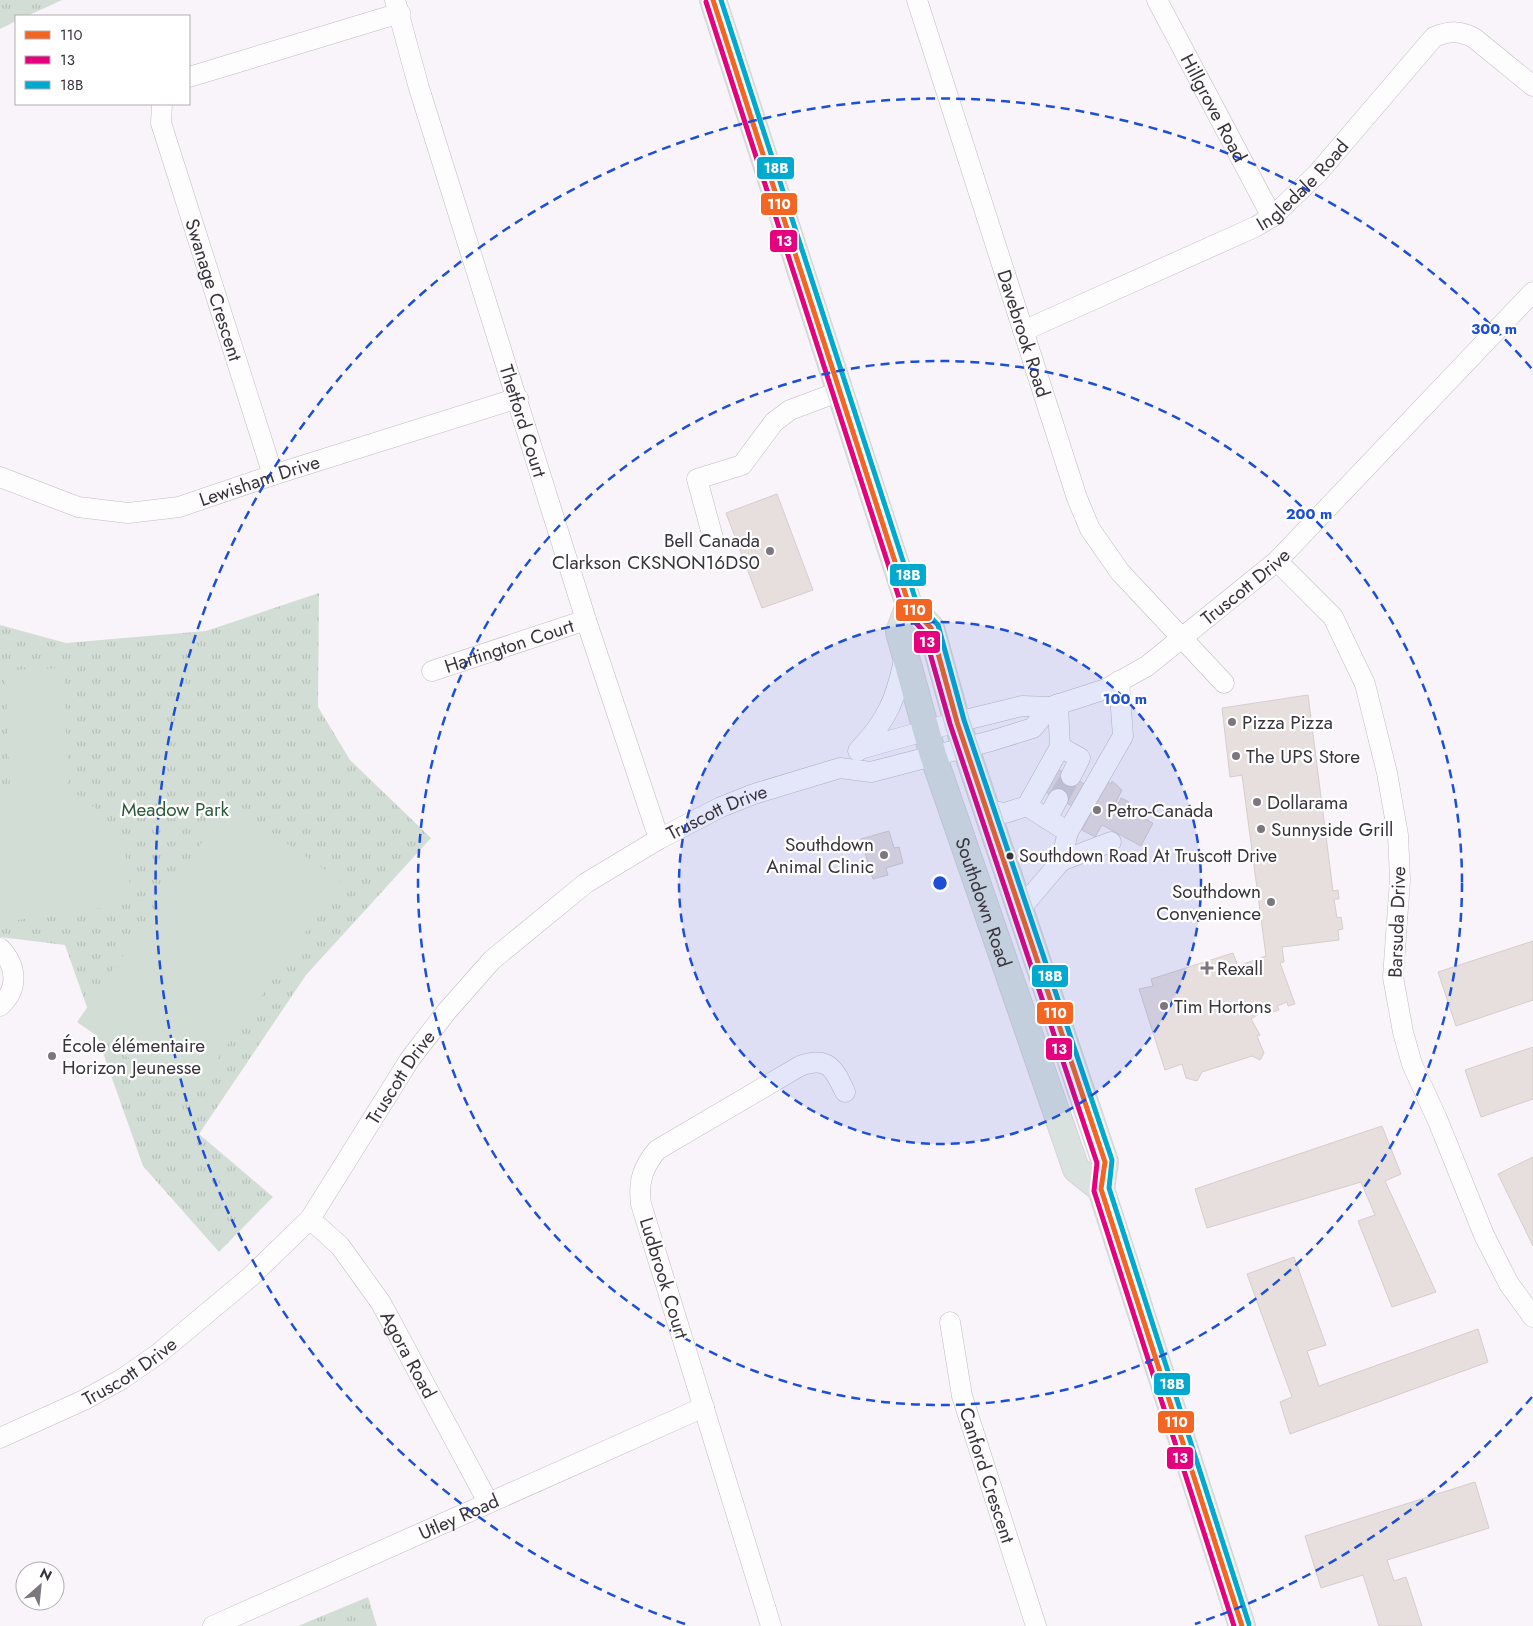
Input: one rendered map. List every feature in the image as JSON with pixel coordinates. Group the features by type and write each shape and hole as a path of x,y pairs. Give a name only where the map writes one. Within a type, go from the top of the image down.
{"main road":[{"name":"Southdown Road","path":"713,0 909,605 931,628 957,722 1105,1162 1101,1189 1242,1626"},
{"name":"Southdown Road","path":"909,605 899,632 933,755 1076,1169 1101,1189"}],"street":[{"name":"Davebrook Road","path":"916,0 1076,498 1090,529 1120,572 1182,639 1216,672 1224,683"},
{"name":"Hillgrove Road","path":"1157,0 1272,217"},
{"path":"190,77 397,6"},
{"name":"Thetford Court","path":"397,6 419,88 518,398 586,620 659,839"},
{"name":"Ingledale Road","path":"1023,331 1255,227 1272,217 1317,174 1434,37 1449,31 1465,33 1474,38 1533,86"},
{"name":"Swanage Crescent","path":"162,105 161,123 273,475"},
{"name":"Truscott Drive","path":"840,768 860,749 1022,706 1054,705 1106,689 1147,666 1277,561 1531,301"},
{"path":"713,538 697,479 742,465 774,422 790,410 841,391"},
{"name":"Lewisham Drive","path":"0,477 78,507 128,513 179,507 273,475 518,398"},
{"name":"Barsuda Drive","path":"1277,561 1333,617 1365,684 1387,772 1398,835 1400,880 1393,977 1403,1032 1412,1064 1438,1121 1484,1235 1509,1284 1533,1318"},
{"name":"Hartington Court","path":"432,671 586,620"},
{"path":"860,749 885,720 898,688 906,654"},
{"path":"1021,908 1061,861 1068,832 1123,736 1119,681"},
{"path":"988,810 1005,813 1027,806 1060,747 1054,705"},
{"name":"Truscott Drive","path":"0,1438 84,1400 122,1379 158,1354 242,1284 310,1219 410,1059 447,1011 492,960 586,883 659,839 721,807 754,794 840,768 871,772 966,748 1033,728 1054,705"},
{"path":"1060,747 1104,770"},
{"path":"1071,776 1080,758"},
{"path":"1047,819 1058,799"},
{"path":"1027,806 1068,832"},
{"path":"1061,861 1110,842"},
{"path":"0,948 14,968 14,985 6,1001 0,1006"},
{"name":"Ludbrook Court","path":"771,1626 641,1204 639,1186 645,1164 657,1150 800,1066 812,1062 825,1063 836,1072 845,1092"},
{"name":"Agora Road","path":"310,1219 340,1246 381,1303 488,1502"},
{"name":"Canford Crescent","path":"950,1322 962,1396 1036,1626"},
{"name":"Utley Road","path":"213,1626 704,1407"}],"green space":[{"path":"0,0 62,0 29,15 15,15 15,22 0,29"},
{"name":"Meadow Park","path":"319,593 318,707 350,760 431,838 306,975 199,1134 273,1197 219,1252 143,1166 65,945 0,937 0,625 66,643 206,631"},
{"path":"64,668 68,789 62,790 80,796 105,816 122,842 130,873 128,904 4,922 0,919 0,791 10,787 5,670"},
{"path":"229,803 341,881 189,1100 77,1022"},
{"path":"368,1597 377,1626 298,1626"}],"building":[{"name":"Bell Canada Clarkson CKSNON16DS0","path":"777,494 813,590 762,608 726,513"},
{"path":"1308,695 1333,891 1338,890 1339,899 1334,899 1337,918 1341,917 1343,929 1338,930 1339,940 1282,947 1284,962 1280,963 1295,1004 1288,1006 1287,1002 1277,1006 1279,1010 1266,1014 1265,1010 1251,1019 1260,1035 1257,1036 1264,1053 1260,1060 1252,1056 1202,1072 1197,1081 1186,1078 1182,1064 1165,1070 1139,989 1153,986 1151,979 1233,953 1238,966 1266,956 1242,775 1230,777 1222,708"},
{"path":"1054,767 1086,785 1074,807 1042,790"},
{"path":"1112,781 1122,790 1116,802 1118,804 1121,798 1129,802 1125,809 1153,823 1141,846 1102,825 1095,837 1082,830 1108,782 1111,784"},
{"name":"Southdown Animal Clinic","path":"889,831 894,848 899,847 903,863 886,868 888,875 873,879 861,839"},
{"path":"1533,941 1533,1000 1456,1026 1438,972"},
{"path":"1533,1047 1533,1099 1481,1117 1465,1070"},
{"path":"1382,1126 1401,1174 1385,1181 1436,1292 1392,1307 1358,1221 1375,1215 1361,1182 1207,1228 1195,1189"},
{"path":"1533,1157 1533,1246 1498,1174"},
{"path":"1294,1257 1326,1345 1307,1351 1319,1386 1478,1329 1488,1362 1290,1434 1280,1402 1292,1397 1247,1274"},
{"path":"1475,1482 1489,1528 1387,1560 1394,1581 1406,1577 1422,1626 1379,1626 1363,1575 1321,1588 1305,1536"}],"tunnel":[{"path":"1058,799 1071,776"}],"transit line":[{"name":"110","path":"713,0 909,605 931,628 957,722 1105,1162 1101,1189 1242,1626"},
{"name":"18B","path":"721,0 916,601 938,625 964,720 1112,1160 1109,1188 1249,1624"},
{"name":"13","path":"706,2 902,607 924,632 950,724 1097,1163 1094,1191 1234,1626"}],"place":[{"name":"Bell Canada Clarkson CKSNON16DS0","path":"770,551"},
{"name":"Pizza Pizza","path":"1232,722"},
{"name":"The UPS Store","path":"1236,756"},
{"name":"Dollarama","path":"1257,802"},
{"name":"Petro-Canada","path":"1097,810"},
{"name":"Sunnyside Grill","path":"1261,829"},
{"name":"Southdown Animal Clinic","path":"884,855"},
{"name":"Southdown Road At Truscott Drive","path":"1010,856"},
{"name":"Southdown Convenience","path":"1271,902"},
{"name":"Rexall","path":"1207,968"},
{"name":"Tim Hortons","path":"1164,1006"},
{"name":"École élémentaire Horizon Jeunesse","path":"52,1056"}]}
